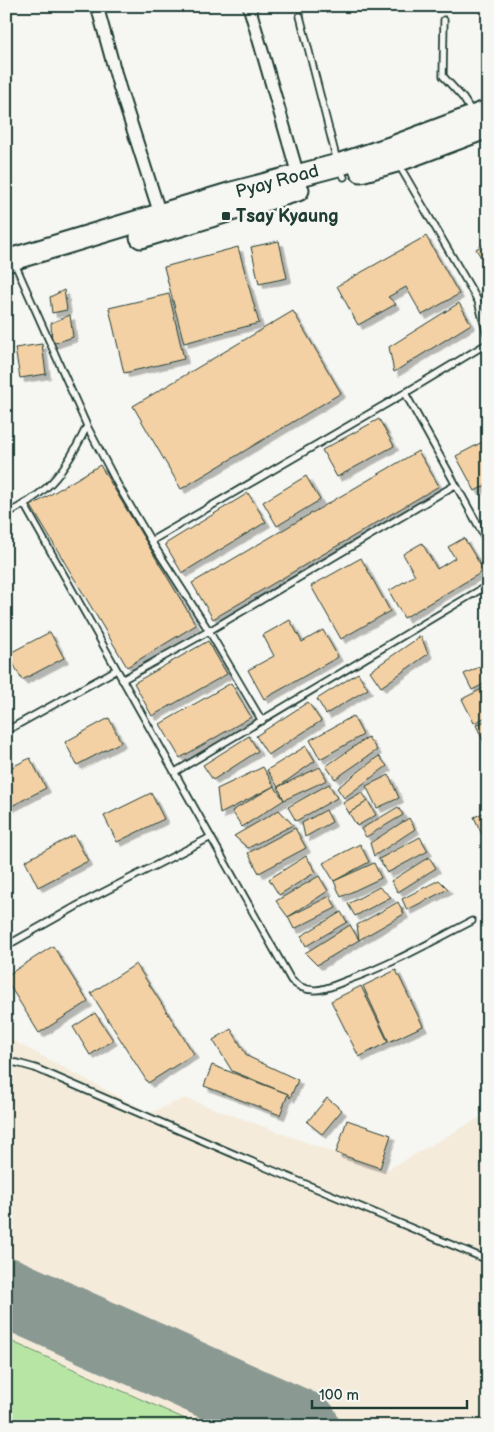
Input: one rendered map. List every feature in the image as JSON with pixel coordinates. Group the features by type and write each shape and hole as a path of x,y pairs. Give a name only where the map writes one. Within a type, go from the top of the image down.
{"highway":[{"name":"Pyay Road","path":"11,267 393,154 482,121"},
{"name":"Pyay Road","path":"163,222 232,193 298,175 341,170"}],"street":[{"path":"97,6 119,86 163,222"},
{"path":"249,6 298,175"}],"lane":[{"path":"300,16 341,170"},
{"path":"444,20 442,42 443,76 482,121"},
{"path":"393,154 478,301 488,338"},
{"path":"11,267 87,426 119,487 209,631 262,721"},
{"path":"151,541 488,343"},
{"path":"405,393 488,543"},
{"path":"6,514 46,488 68,460 87,426"},
{"path":"122,680 209,631 455,485"},
{"path":"24,504 116,670 292,980 298,987 326,989 369,973 472,921"},
{"path":"175,772 488,585"},
{"path":"6,731 116,670"},
{"path":"6,946 84,902 211,837"},
{"path":"6,1062 35,1068 236,1155 488,1260"}],"shaded area":[{"path":"6,1037 150,1113 185,1098 385,1171 488,1113 488,1426 6,1426"}],"green space":[{"path":"6,1339 201,1426 6,1426"}],"building":[{"path":"426,236 459,294 422,315 406,287 388,297 396,304 358,325 337,286"},
{"path":"279,241 287,278 259,284 251,247"},
{"path":"488,242 488,269 476,249"},
{"path":"238,247 259,323 184,343 164,267"},
{"path":"64,290 67,310 52,313 50,297"},
{"path":"169,294 184,359 124,373 109,308"},
{"path":"459,303 471,324 394,372 389,347"},
{"path":"293,311 341,393 181,489 133,406"},
{"path":"70,315 73,337 52,344 51,323"},
{"path":"42,344 46,374 20,378 15,348"},
{"path":"379,419 394,446 337,477 322,450"},
{"path":"488,439 488,484 475,491 456,456"},
{"path":"418,451 439,486 213,619 192,583"},
{"path":"100,465 196,625 127,667 31,506"},
{"path":"306,476 320,500 277,526 263,502"},
{"path":"248,493 266,522 182,573 165,544"},
{"path":"464,538 484,571 404,618 389,591 415,575 403,554 422,543 437,569 455,558 448,547"},
{"path":"361,558 390,611 341,639 311,586"},
{"path":"290,620 302,642 323,630 338,657 264,699 248,670 274,656 263,635"},
{"path":"50,632 64,658 22,680 8,654"},
{"path":"421,636 428,654 381,687 370,671"},
{"path":"208,641 227,674 152,716 134,683"},
{"path":"488,663 488,682 472,690 464,674"},
{"path":"358,673 368,689 326,714 317,699"},
{"path":"231,683 251,717 180,758 160,724"},
{"path":"488,686 488,716 474,723 462,699"},
{"path":"308,702 321,721 268,755 256,736"},
{"path":"353,716 363,735 320,759 310,740"},
{"path":"109,718 121,742 77,765 65,742"},
{"path":"488,720 488,751 476,725"},
{"path":"249,736 258,751 213,780 203,765"},
{"path":"368,737 377,750 335,779 326,766"},
{"path":"306,746 315,761 278,787 267,770"},
{"path":"379,756 387,766 344,798 337,788"},
{"path":"30,758 46,788 6,809 6,770"},
{"path":"263,767 274,786 220,814 217,789"},
{"path":"320,767 327,780 284,800 278,787"},
{"path":"389,775 399,798 377,808 366,786"},
{"path":"329,784 337,798 296,821 288,807"},
{"path":"274,786 284,800 242,827 232,811"},
{"path":"362,792 368,801 349,813 343,803"},
{"path":"151,793 164,819 117,842 104,816"},
{"path":"368,801 376,815 357,826 349,813"},
{"path":"398,807 403,815 366,837 361,829"},
{"path":"279,810 293,825 248,848 234,836"},
{"path":"326,810 332,822 305,837 302,823"},
{"path":"488,811 488,837 484,839 474,817"},
{"path":"409,818 415,829 374,856 370,843"},
{"path":"295,828 306,848 259,873 248,853"},
{"path":"74,835 88,861 38,887 25,861"},
{"path":"420,837 428,851 387,873 379,859"},
{"path":"360,844 369,862 334,881 323,863"},
{"path":"306,856 316,872 279,895 269,879"},
{"path":"429,857 436,868 398,892 391,881"},
{"path":"374,863 381,878 341,897 334,881"},
{"path":"319,876 328,891 288,917 276,901"},
{"path":"439,880 448,889 407,910 402,899"},
{"path":"379,887 391,897 355,916 348,904"},
{"path":"330,896 336,908 294,929 288,917"},
{"path":"398,902 404,914 359,940 357,925"},
{"path":"341,912 347,922 306,946 301,936"},
{"path":"350,925 359,940 317,965 305,953"},
{"path":"53,946 88,1002 39,1033 6,980 6,976"},
{"path":"136,964 194,1054 148,1083 91,993"},
{"path":"396,970 423,1026 389,1042 363,986"},
{"path":"361,986 388,1042 359,1057 331,1001"},
{"path":"95,1013 113,1040 90,1055 73,1027"},
{"path":"231,1029 247,1056 298,1080 290,1098 288,1094 232,1071 213,1040"},
{"path":"212,1065 288,1094 280,1115 204,1086"},
{"path":"327,1098 342,1110 322,1134 307,1122"},
{"path":"347,1120 391,1135 380,1168 336,1153"}],"runway":[{"path":"6,1292 304,1426"}],"place":[{"name":"Tsay Kyaung","path":"226,216"}]}
